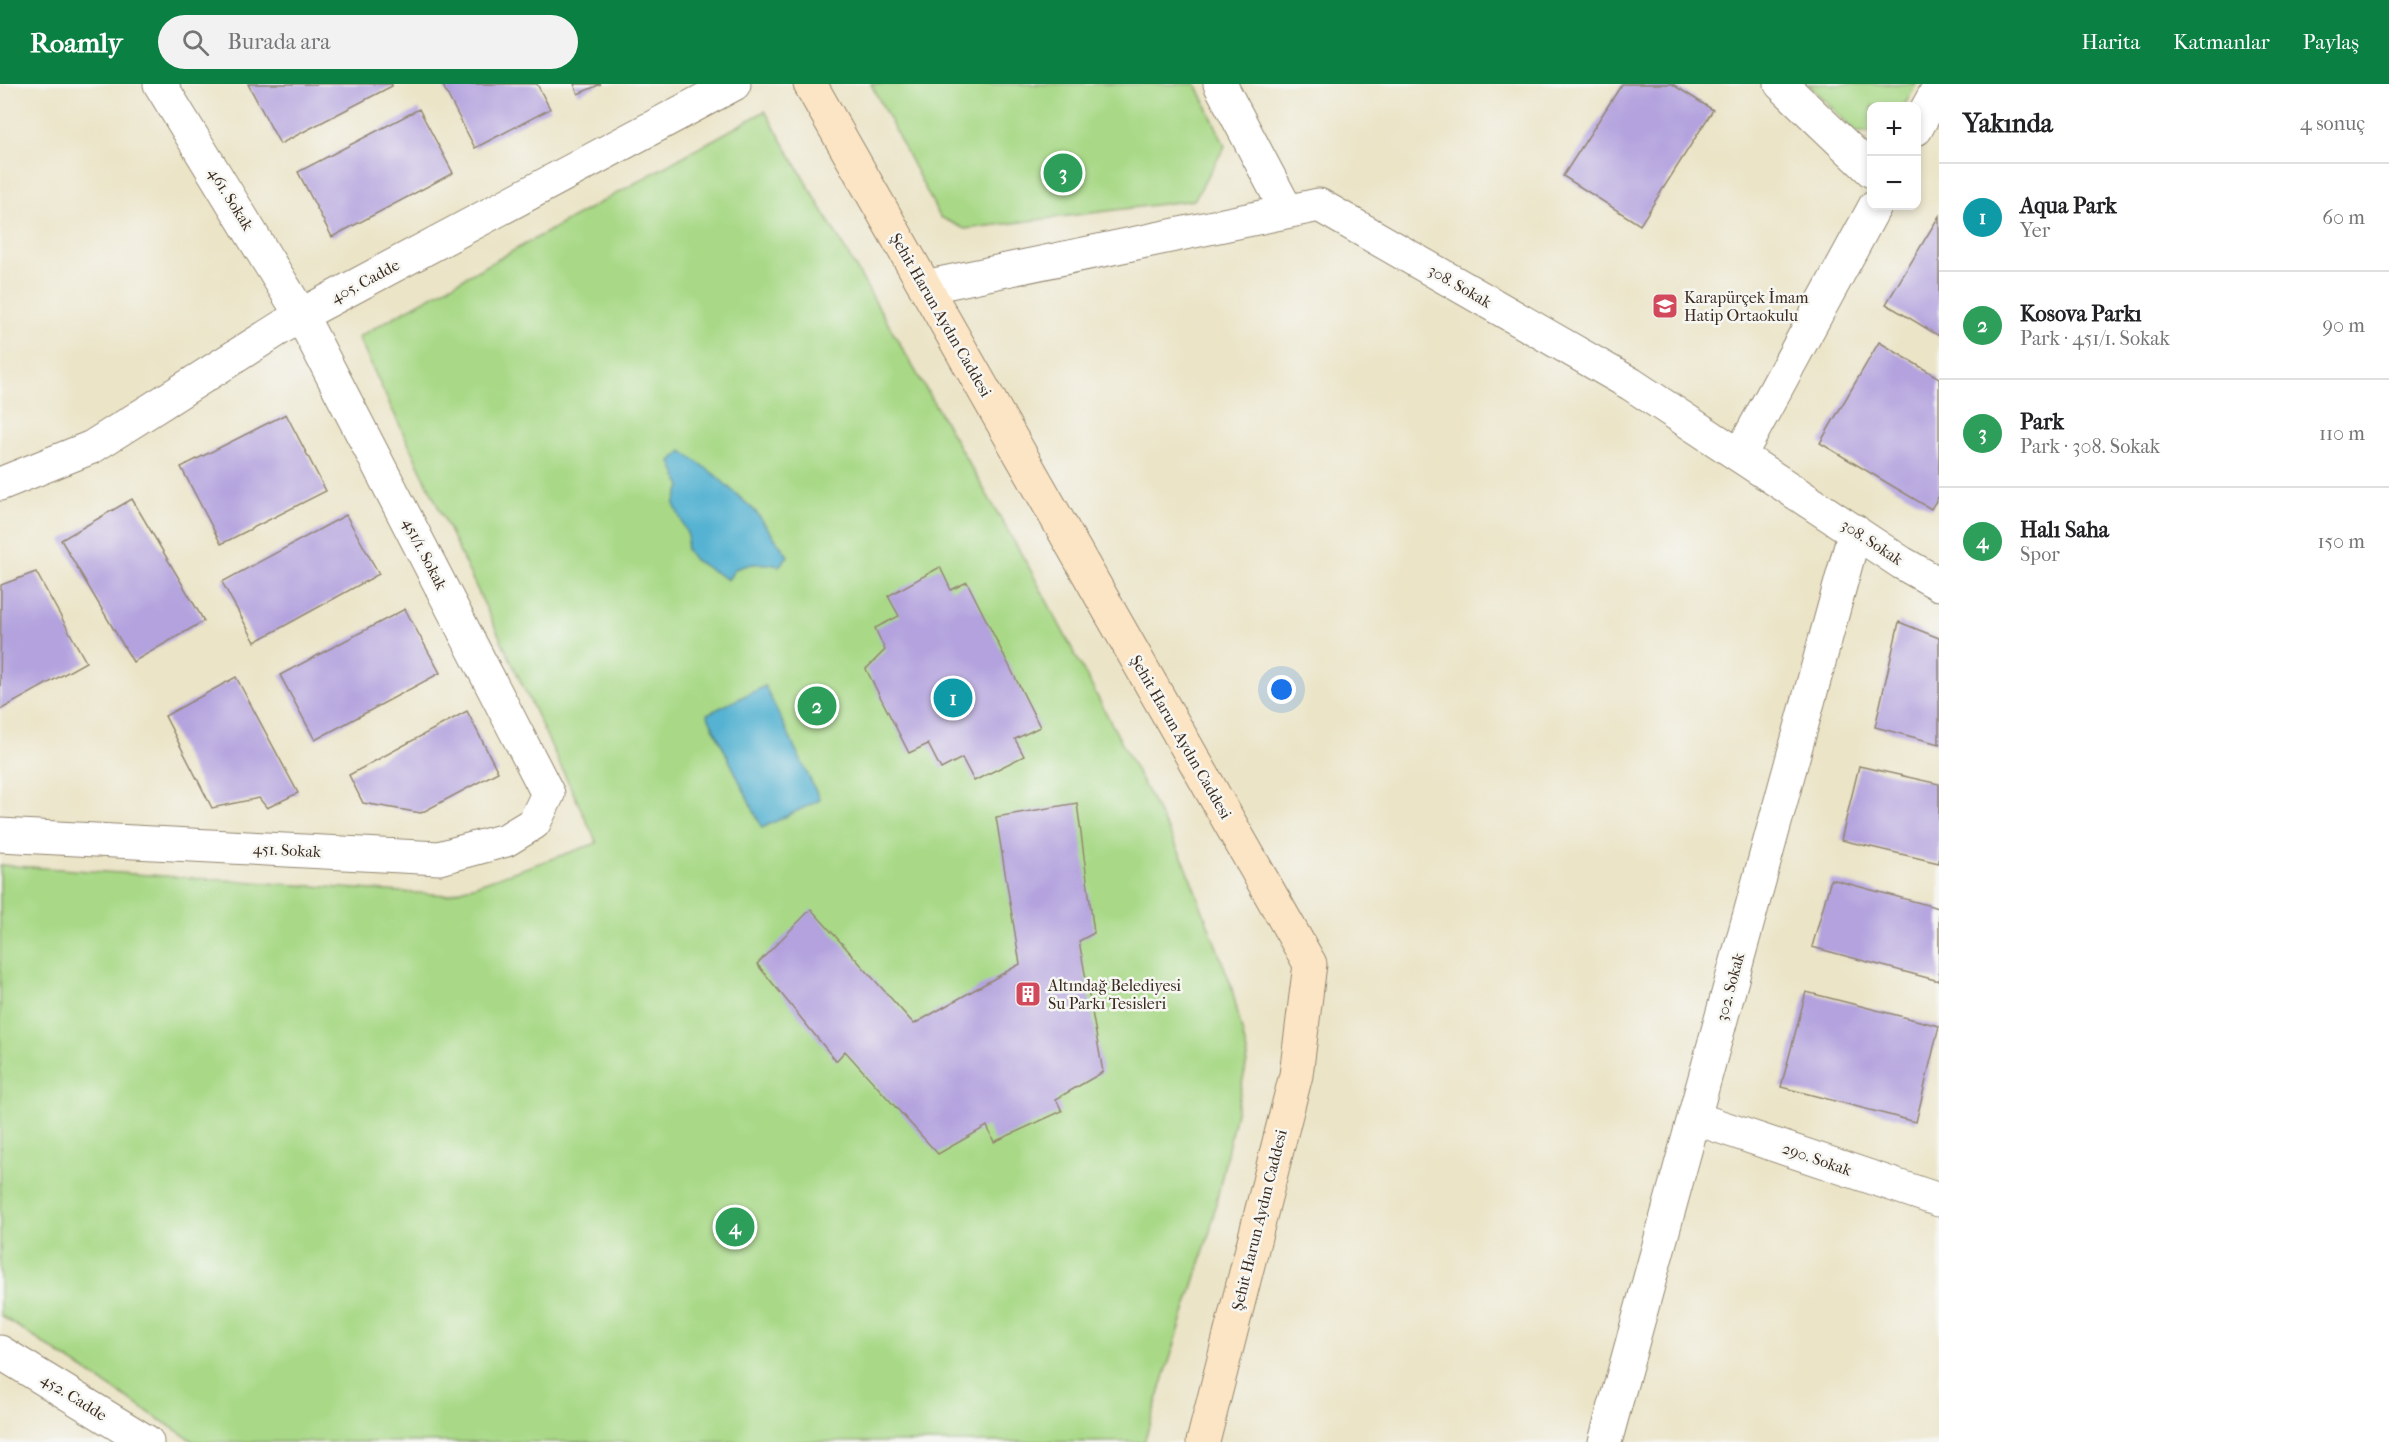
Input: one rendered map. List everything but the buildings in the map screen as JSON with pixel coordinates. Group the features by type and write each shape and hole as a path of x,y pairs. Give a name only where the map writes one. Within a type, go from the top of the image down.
{"main road":[{"name":"Şehit Harun Aydın Caddesi","path":"810,84 1310,964 1296,1075 1203,1442"}],"street":[{"name":"461. Sokak","path":"160,84 302,315"},
{"name":"405. Cadde","path":"0,484 92,447 302,315 734,84"},
{"path":"1220,84 1287,211"},
{"path":"1781,84 1867,166"},
{"path":"1921,121 1939,87"},
{"name":"308. Sokak","path":"925,287 1319,205 1631,384 1939,584"},
{"path":"1740,455 1873,210"},
{"name":"451/1. Sokak","path":"302,315 548,794"},
{"name":"302. Sokak","path":"1605,1442 1855,531"},
{"name":"451. Sokak","path":"0,835 439,858 506,840 534,823 548,794"},
{"name":"290. Sokak","path":"1695,1118 1939,1200"},
{"name":"452. Cadde","path":"0,1352 147,1442"}],"green space":[{"path":"871,84 1196,84 1225,146 1194,200 965,229 940,217"},
{"path":"1808,84 1916,84 1906,102 1867,102 1867,132 1856,132"},
{"path":"765,111 1030,569 1184,861 1231,985 1248,1057 1210,1231 1144,1442 194,1442 0,1315 0,865 447,895 597,843 358,337"}],"water":[{"path":"682,451 714,474 755,511 788,556 779,566 746,565 735,569 728,580 694,560 686,549 688,536 674,504 681,487 671,461"},
{"path":"765,686 820,800 762,828 707,714"}],"place":[{"name":"Park","path":"1063,173"},
{"name":"Karapürçek İmam Hatip Ortaokulu","path":"1665,306"},
{"name":"Aqua Park","path":"953,698"},
{"name":"Kosova Parkı","path":"817,706"},
{"name":"Altındağ Belediyesi Su Parkı Tesisleri","path":"1028,994"},
{"name":"Halı Saha","path":"735,1227"}]}
